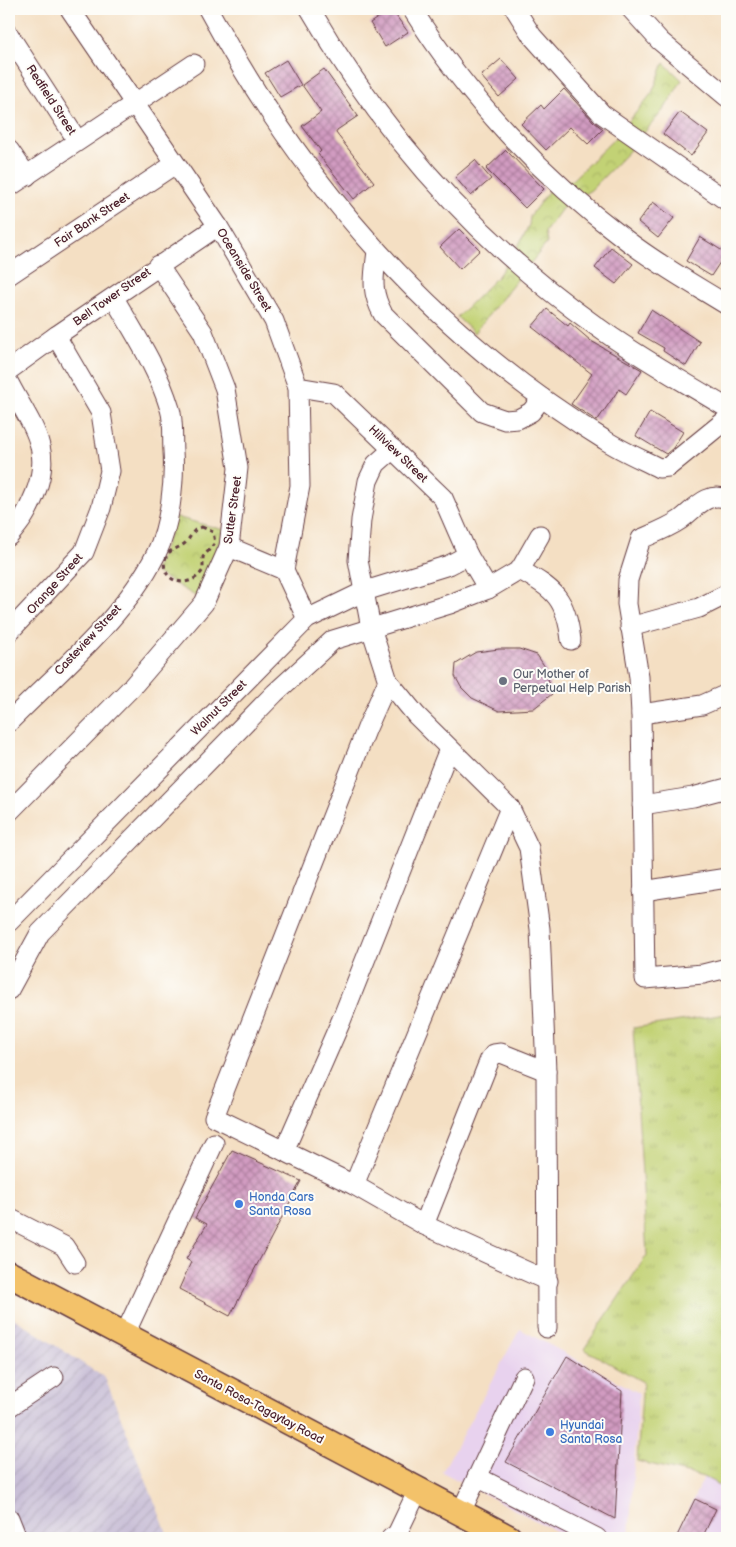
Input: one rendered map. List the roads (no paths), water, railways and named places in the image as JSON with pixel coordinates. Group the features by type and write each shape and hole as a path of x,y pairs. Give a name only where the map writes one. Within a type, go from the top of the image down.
{"main road":[{"name":"Santa Rosa-Tagaytay Road","path":"9,1274 509,1538"}],"street":[{"name":"Oceanside Street","path":"70,9 218,226 274,321 298,387 300,486 284,570"},
{"path":"208,9 235,59 290,144 328,196 413,289 464,336 542,398 606,441 659,468 668,467 727,419"},
{"path":"310,9 334,52 394,135 456,206 495,245 543,286 597,327 727,408"},
{"path":"412,9 438,49 475,95 568,193 626,240 727,305"},
{"path":"515,9 532,36 602,114 727,201"},
{"path":"631,9 660,41 727,97"},
{"name":"Redfield Street","path":"9,35 77,140"},
{"path":"9,187 194,64"},
{"path":"9,150 26,176"},
{"name":"Fair Bank Street","path":"9,275 175,164"},
{"name":"Bell Tower Street","path":"9,370 114,298 158,265 218,226"},
{"path":"377,251 372,284 374,298 383,314 482,412 504,420 518,419 531,412 542,398"},
{"name":"Sutter Street","path":"9,812 132,687 204,603 229,547 238,468 225,389 203,332 158,265"},
{"name":"Casteview Street","path":"9,722 108,623 148,570 157,552 165,524 175,478 171,411 151,361 114,298"},
{"name":"Orange Street","path":"9,632 84,552 101,508 110,471 101,413 56,336"},
{"path":"9,383 41,446 44,462 42,476 25,518 9,536"},
{"name":"Hillview Street","path":"298,387 334,393 443,498 468,554 488,589"},
{"path":"393,449 376,464 368,481 358,560 366,591 371,628 388,681 416,715 510,808 528,848 540,929 546,1071 547,1328"},
{"path":"727,499 720,496 702,501 680,520 641,538 628,580 626,604 639,677 641,714 645,979 703,974 727,968"},
{"path":"9,990 40,934 275,693 333,640 450,604 488,589 520,570 540,535"},
{"path":"229,547 284,570 307,619"},
{"name":"Walnut Street","path":"9,922 307,619 366,591 449,565 468,554"},
{"path":"520,570 544,584 558,598 567,613 571,640"},
{"path":"630,627 699,608 727,594"},
{"path":"388,681 366,728 214,1117 354,1185 424,1225 548,1281"},
{"path":"641,714 702,704 727,694"},
{"path":"284,1151 341,1021 449,749"},
{"path":"642,805 693,798 727,788"},
{"path":"354,1185 510,808"},
{"path":"643,891 727,878"},
{"path":"424,1225 490,1059 494,1054 501,1054 546,1071"},
{"path":"124,1336 214,1143"},
{"path":"9,1218 64,1246 75,1263"},
{"path":"9,1407 54,1377"},
{"path":"461,1512 524,1377"},
{"path":"477,1477 597,1538"},
{"path":"391,1538 397,1534 418,1490"},
{"path":"9,1518 17,1538"}],"place":[{"name":"Our Mother of Perpetual Help Parish","path":"503,681"},
{"name":"Honda Cars Santa Rosa","path":"239,1204"},
{"name":"Hyundai Santa Rosa","path":"550,1432"}]}
